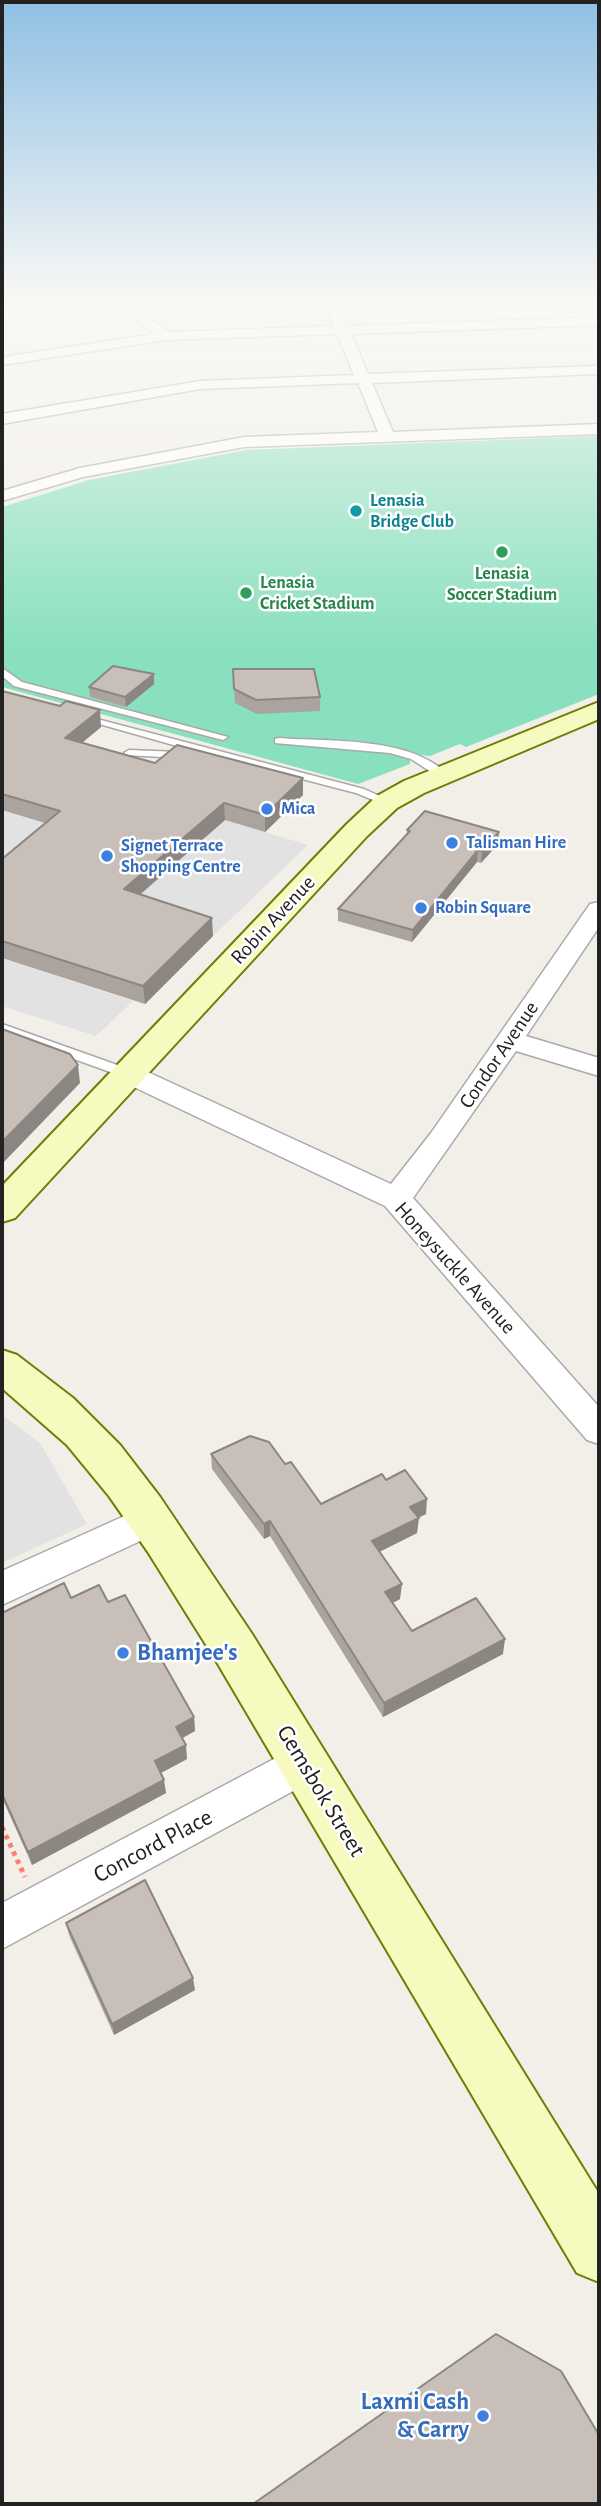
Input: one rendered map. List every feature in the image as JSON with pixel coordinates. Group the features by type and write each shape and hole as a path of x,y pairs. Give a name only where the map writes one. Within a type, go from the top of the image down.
{"street":[{"path":"379,418 387,436"},
{"path":"3,495 80,473 234,443 599,429"},
{"name":"Robin Avenue","path":"2,1209 387,802 443,775 599,710"},
{"name":"Condor Avenue","path":"396,1199 441,1140 599,909"},
{"path":"509,1040 599,1067"},
{"name":"Honeysuckle Avenue","path":"129,1074 396,1199 599,1430"},
{"name":"Gemsbok Street","path":"2,1366 49,1400 83,1432 112,1463 151,1519 240,1653 599,2251"},
{"path":"2,1589 151,1519"},
{"name":"Concord Place","path":"2,1927 304,1763"}],"lane":[{"path":"2,671 18,684 223,737"},
{"path":"65,711 360,791 387,802"},
{"path":"279,741 391,750 415,757 443,775"},
{"path":"129,753 181,755 192,747"},
{"path":"2,1028 129,1074"}],"path":[{"path":"2,1827 38,1908"}],"green space":[{"name":"Lenasia Cricket Stadium","path":"599,436 599,694 466,747 460,744 430,756 421,755 410,760 410,764 358,784 2,687 2,507 89,480 246,450"}],"shaded area":[{"path":"2,810 63,828 2,879"},
{"path":"225,820 308,845 213,936 125,907"},
{"path":"2,958 133,1001 96,1036 2,1006"},
{"path":"2,1415 40,1443 87,1524 2,1563"}],"building":[{"path":"113,666 154,674 125,697 89,687"},
{"path":"233,669 314,669 320,697 256,700 234,689"},
{"name":"Signet Terrace Shopping Centre","path":"2,691 60,706 66,701 100,710 65,738 155,763 177,745 303,778 265,815 224,803 124,889 212,918 143,986 2,941 2,859 60,811 2,794"},
{"path":"425,811 499,832 482,851 478,850 413,930 338,909 410,831 407,830"},
{"path":"2,1029 70,1054 78,1065 2,1142"},
{"path":"250,1436 269,1442 285,1464 291,1462 321,1504 382,1474 386,1480 405,1470 427,1499 410,1507 419,1518 372,1541 402,1584 385,1592 412,1631 476,1598 505,1639 384,1703 270,1521 264,1524 211,1454"},
{"path":"64,1583 71,1598 99,1585 108,1602 125,1595 194,1717 176,1727 186,1745 155,1761 164,1780 28,1852 2,1794 2,1613"},
{"path":"145,1880 193,1978 112,2024 66,1923"},
{"name":"Laxmi Cash & Carry","path":"496,2334 561,2371 599,2435 599,2504 253,2504"}],"place":[{"name":"Lenasia Bridge Club","path":"356,511"},
{"name":"Lenasia Soccer Stadium","path":"502,552"},
{"name":"Lenasia Cricket Stadium","path":"246,593"},
{"name":"Mica","path":"267,809"},
{"name":"Talisman Hire","path":"452,843"},
{"name":"Signet Terrace Shopping Centre","path":"107,856"},
{"name":"Robin Square","path":"421,908"},
{"name":"Bhamjee's","path":"123,1653"},
{"name":"Laxmi Cash & Carry","path":"483,2416"}]}
